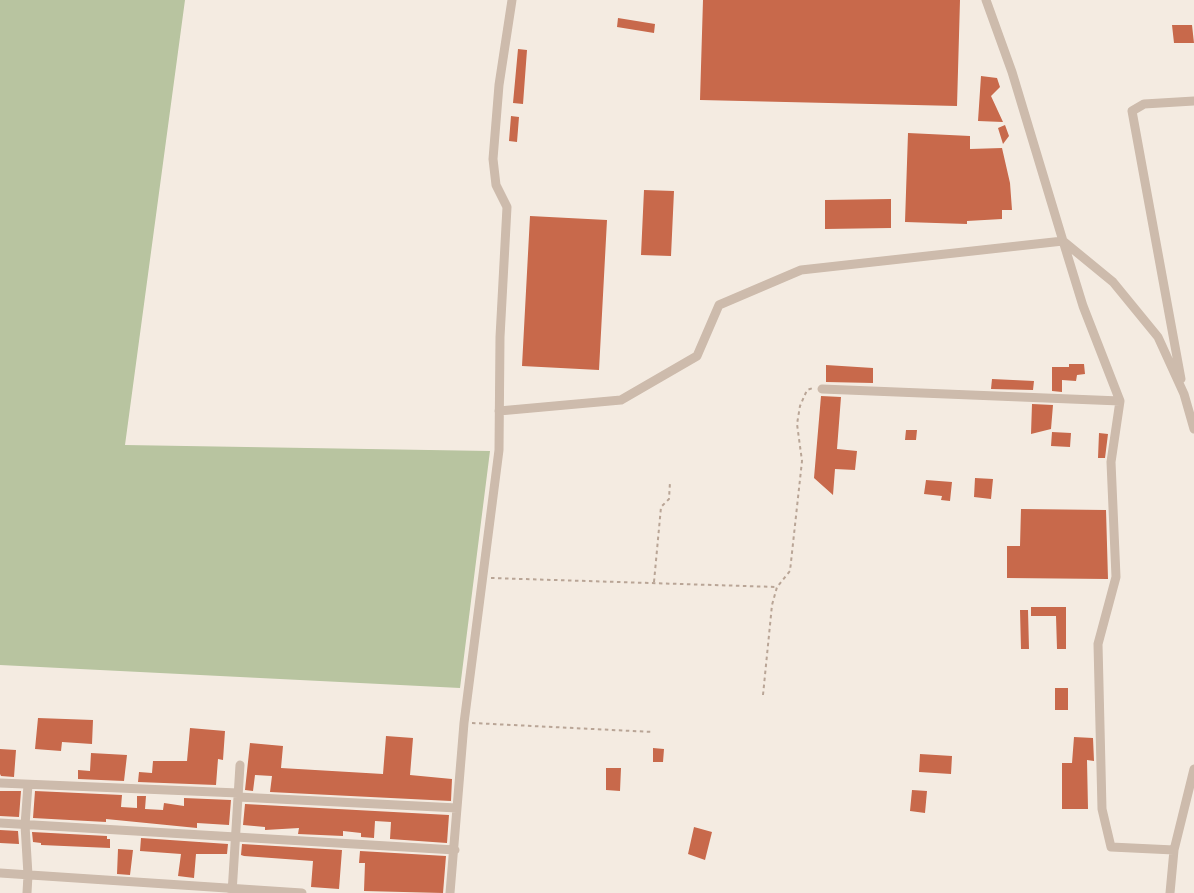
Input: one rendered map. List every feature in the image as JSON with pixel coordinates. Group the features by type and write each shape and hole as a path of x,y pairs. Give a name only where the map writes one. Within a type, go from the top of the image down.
{"street":[{"path":"450,893 464,723 499,450 500,337 507,208 496,185 493,159 499,85 512,0"},
{"path":"986,0 1012,72 1083,306 1120,401 1111,462 1115,577 1098,644 1102,809 1111,847 1174,850"},
{"path":"1194,101 1144,104 1132,111 1184,394 1194,429"},
{"path":"499,411 621,400 697,356 719,305 801,270 1063,241 1113,282 1158,337 1184,394"},
{"path":"822,389 1120,401"},
{"path":"232,891 240,765"},
{"path":"1170,893 1174,850 1192,788 1194,769"},
{"path":"0,783 457,808"},
{"path":"27,893 28,785"},
{"path":"0,823 455,850"},
{"path":"0,873 232,891 302,893"}],"path":[{"path":"764,695 772,605 777,587 790,571 802,461 797,424 800,406 807,390 822,389"},
{"path":"654,583 661,507 669,499 670,482"},
{"path":"482,578 777,587"},
{"path":"464,723 653,733"}],"green space":[{"path":"0,0 185,0 125,445 490,451 460,688 0,665"}],"building":[{"path":"703,0 960,0 957,106 700,100"},
{"path":"618,18 655,24 654,33 617,27"},
{"path":"1172,25 1192,25 1194,43 1174,43"},
{"path":"518,49 527,50 523,104 513,103"},
{"path":"981,76 997,78 1000,87 991,96 1003,122 978,121"},
{"path":"511,116 519,117 517,142 509,141"},
{"path":"1005,125 1009,136 1003,144 998,128"},
{"path":"908,133 970,136 970,149 1002,148 1010,183 1012,210 1002,210 1002,219 967,221 967,224 905,222"},
{"path":"644,190 674,191 671,256 641,255"},
{"path":"891,199 891,228 825,229 825,200"},
{"path":"530,216 607,220 599,370 522,366"},
{"path":"1069,364 1084,364 1085,374 1077,375 1076,381 1062,380 1062,392 1052,391 1052,367 1069,367"},
{"path":"826,365 873,368 873,383 826,382"},
{"path":"992,379 1034,381 1033,390 991,389"},
{"path":"821,396 841,397 837,449 857,451 855,470 835,469 833,495 814,478"},
{"path":"1032,404 1053,405 1051,429 1031,434"},
{"path":"906,430 917,430 916,440 905,440"},
{"path":"1052,432 1071,433 1070,447 1051,446"},
{"path":"1099,433 1108,434 1105,458 1098,458"},
{"path":"975,478 993,479 991,499 974,497"},
{"path":"926,480 952,482 950,501 941,500 942,496 924,494"},
{"path":"1021,509 1106,510 1108,579 1007,578 1007,546 1020,546"},
{"path":"1031,607 1066,607 1066,649 1057,649 1056,616 1031,616"},
{"path":"1020,610 1028,610 1029,649 1021,649"},
{"path":"1055,688 1068,688 1068,710 1055,710"},
{"path":"38,718 93,720 92,744 62,742 61,751 35,749"},
{"path":"190,728 225,731 223,760 218,759 216,785 138,782 139,772 152,773 153,761 187,761"},
{"path":"386,736 413,738 410,775 452,779 451,801 270,792 272,776 255,775 253,791 245,790 250,743 283,746 281,768 383,774"},
{"path":"1074,737 1093,738 1094,761 1087,760 1088,809 1062,809 1062,763 1072,763"},
{"path":"653,748 664,749 663,762 653,762"},
{"path":"0,749 16,750 14,777 0,774"},
{"path":"91,753 127,755 124,781 78,779 78,770 90,771"},
{"path":"920,754 952,756 951,774 919,772"},
{"path":"606,768 621,768 620,791 606,790"},
{"path":"912,790 927,791 925,813 910,811"},
{"path":"0,791 21,791 19,817 0,816"},
{"path":"35,791 122,795 121,807 137,808 137,796 146,796 145,809 163,810 164,803 184,806 184,798 231,800 229,825 197,823 197,828 106,819 106,822 33,818"},
{"path":"245,804 449,815 447,843 390,839 391,822 375,821 374,838 343,831 343,836 298,834 299,828 265,830 265,827 243,825"},
{"path":"694,827 712,832 705,860 688,854"},
{"path":"0,830 18,831 19,844 0,843"},
{"path":"32,832 107,836 107,839 110,839 110,848 41,845 33,842"},
{"path":"141,838 228,844 227,854 196,854 194,878 178,876 181,854 140,851"},
{"path":"242,844 342,850 339,889 311,887 313,861 244,856 241,855"},
{"path":"118,849 133,850 130,875 117,874"},
{"path":"360,851 446,856 443,893 364,891 365,863 359,863"}]}
